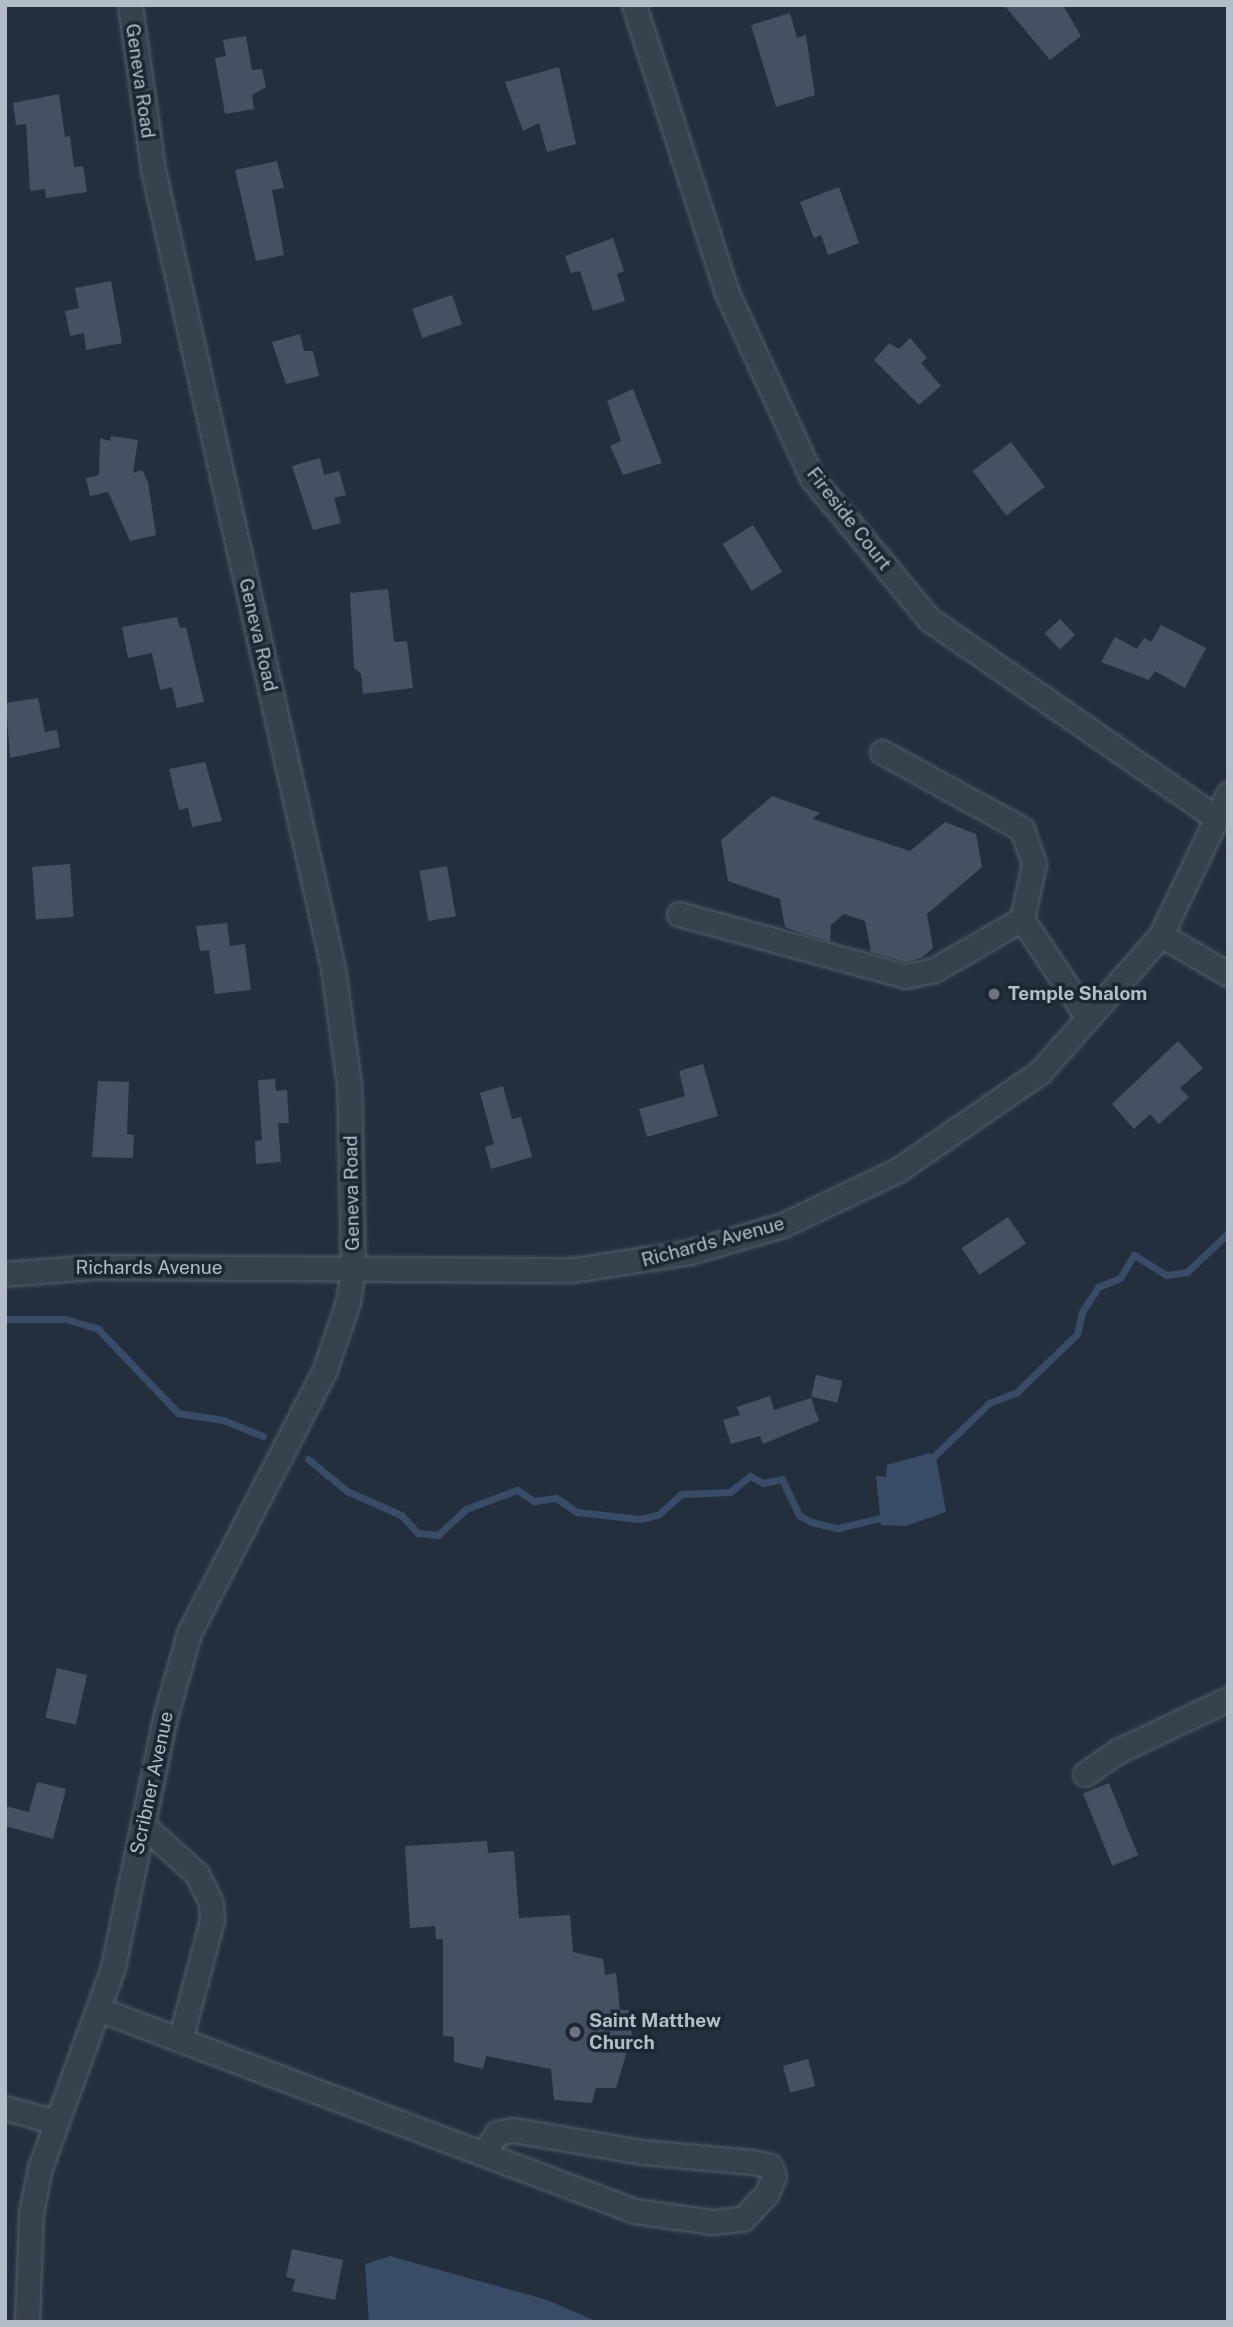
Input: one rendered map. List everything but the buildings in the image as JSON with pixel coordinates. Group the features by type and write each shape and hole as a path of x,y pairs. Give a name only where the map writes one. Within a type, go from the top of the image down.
{"street":[{"name":"Geneva Road","path":"130,5 153,169 333,968 349,1084 353,1269"},
{"name":"Fireside Court","path":"634,5 727,293 812,478 929,619 1215,817"},
{"path":"882,752 1022,829 1034,864 1022,919 1088,1018"},
{"name":"Richards Avenue","path":"5,1274 94,1267 608,1267 690,1252 783,1225 898,1170 969,1125 1040,1072 1161,934 1228,794"},
{"path":"679,915 906,976 934,970 1022,919"},
{"path":"1161,934 1228,974"},
{"name":"Scribner Avenue","path":"27,2322 35,2188 56,2122 101,2010 189,1633 325,1369 348,1302 353,1269"},
{"path":"1086,1774 1118,1751 1228,1699"},
{"path":"144,1825 198,1874 212,1920 180,2040"},
{"path":"101,2010 635,2211 712,2222 743,2219 767,2193 774,2176 770,2166 752,2161 642,2152 513,2130 497,2133 484,2152"},
{"path":"5,2108 56,2122"}],"water":[{"path":"930,1453 936,1457 946,1512 906,1526 881,1525 876,1476 886,1477 887,1465"},
{"path":"390,2256 547,2300 598,2322 369,2322 365,2264"}],"waterway":[{"path":"928,1462 989,1403 1017,1392 1077,1334 1082,1312 1098,1287 1120,1278 1134,1255 1166,1275 1187,1272 1228,1233"},
{"path":"5,1319 66,1319 98,1329 178,1413 223,1420 263,1436"},
{"path":"308,1459 347,1491 401,1515 418,1533 438,1535 466,1509 517,1490 534,1501 556,1498 577,1512 640,1519 658,1515 681,1494 730,1492 750,1476 763,1483 782,1479 799,1515 811,1522 838,1528 880,1518 886,1511"}],"place":[{"name":"Temple Shalom","path":"994,994"},
{"name":"Saint Matthew Church","path":"575,2032"}]}
